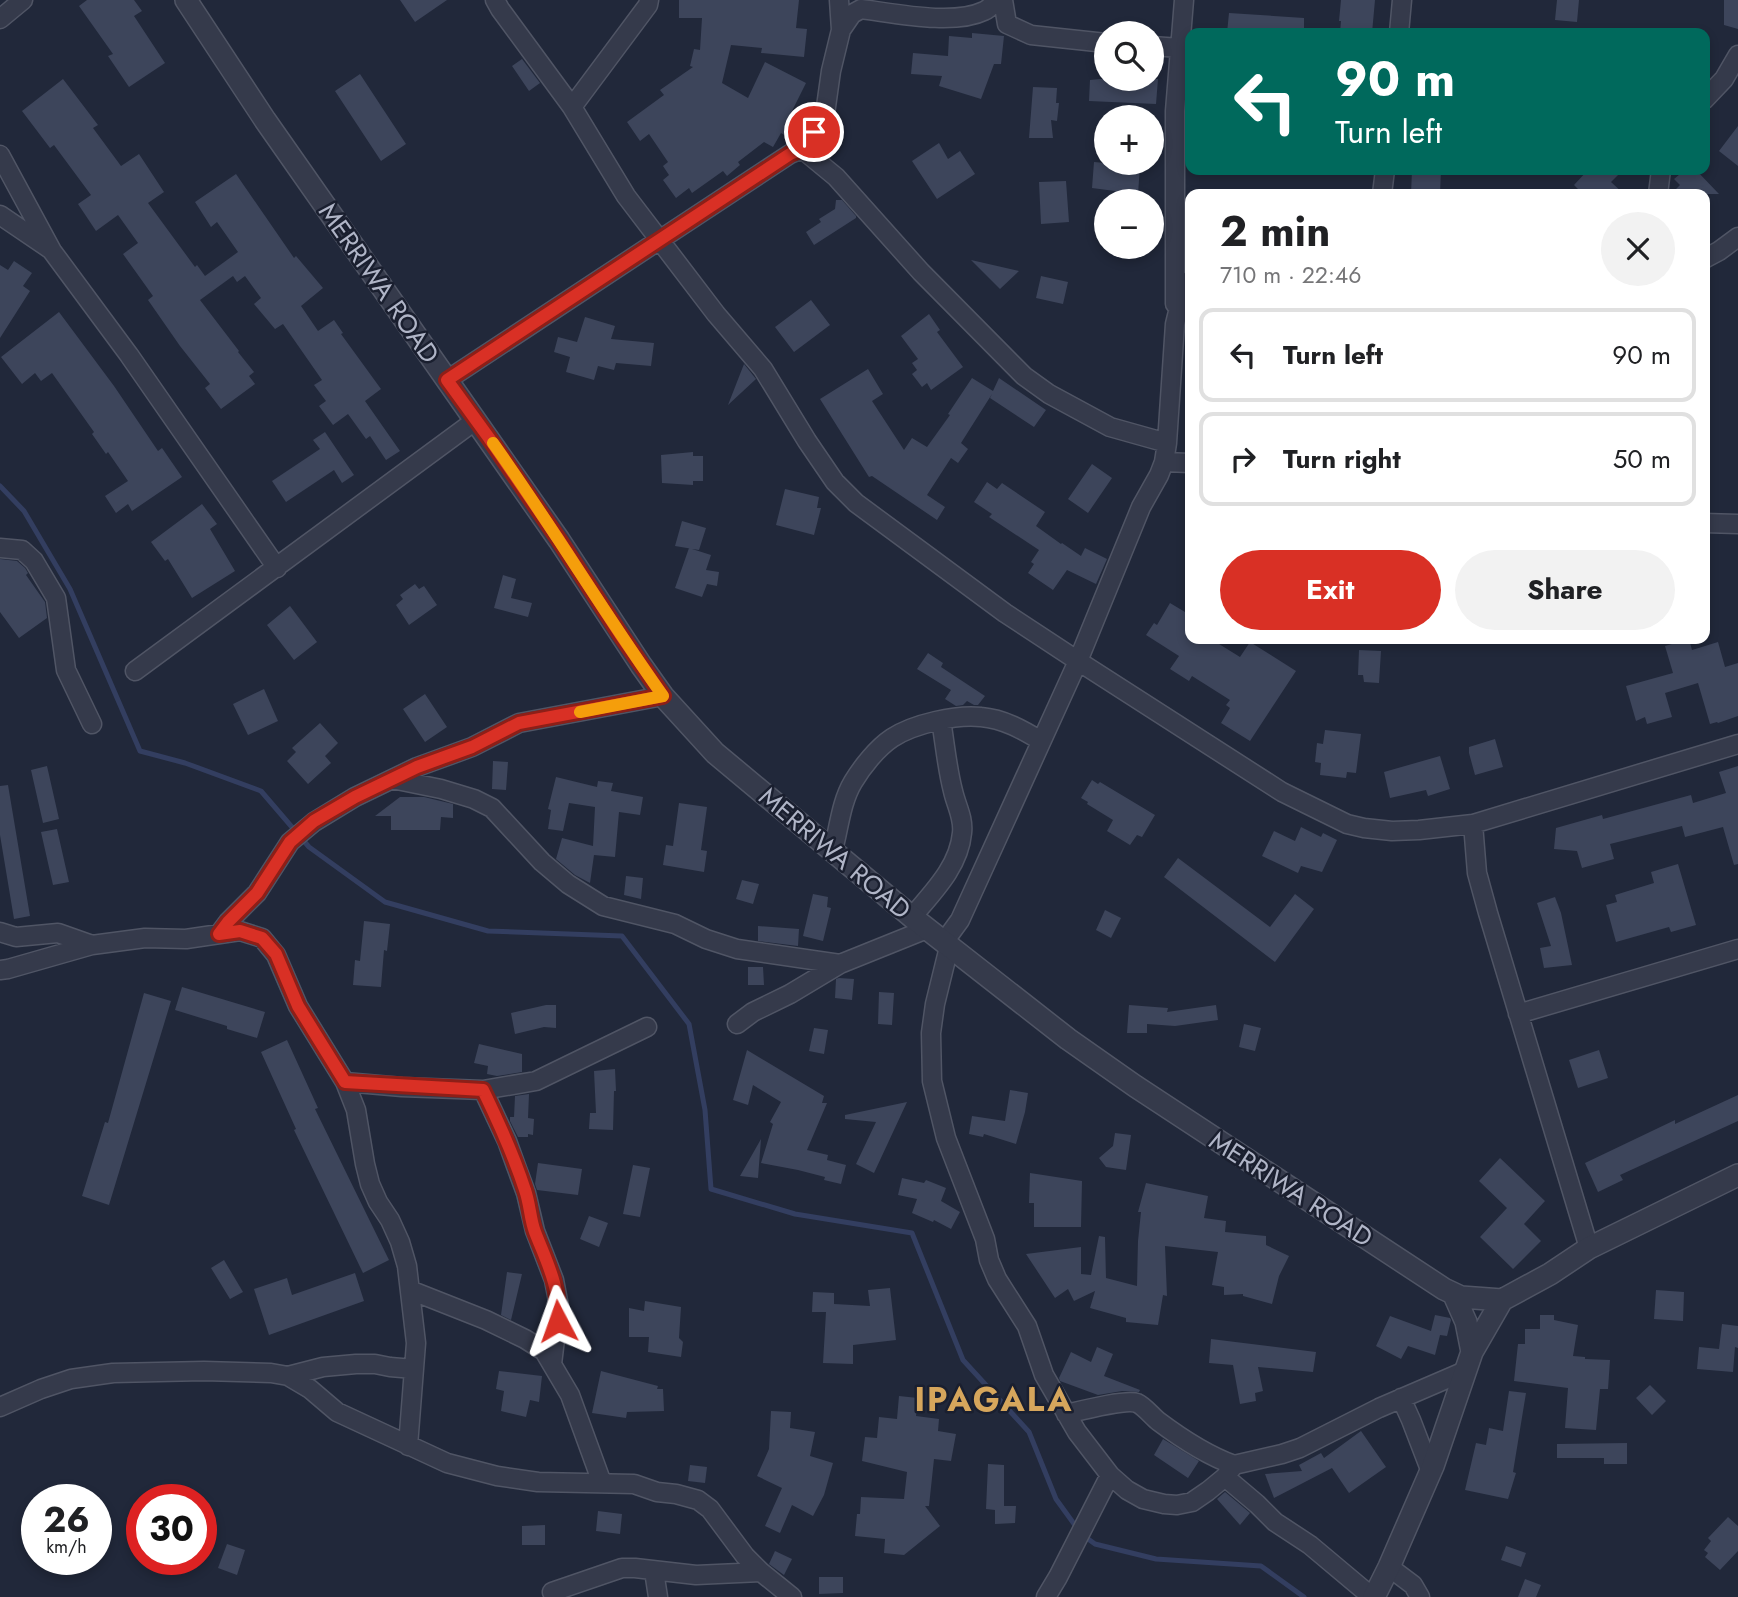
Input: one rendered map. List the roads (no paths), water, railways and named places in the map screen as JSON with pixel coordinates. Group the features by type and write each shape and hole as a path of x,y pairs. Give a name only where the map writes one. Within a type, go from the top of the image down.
{"street":[{"path":"0,19 23,0"},
{"name":"MERRIWA ROAD","path":"186,0 265,120 559,540 663,696 715,753 933,934 1068,1039 1135,1086 1454,1295 1502,1300"},
{"path":"495,0 572,107 626,196 716,314 762,369 835,482 866,510 1005,612 1078,662 1282,792 1348,824 1392,831 1419,830 1474,824 1738,744"},
{"path":"572,107 648,5 649,0"},
{"path":"447,380 790,154 802,149 825,114 831,71 841,30 839,0"},
{"path":"841,30 852,15 861,9 960,18 985,10 996,0"},
{"path":"1003,0 1007,24 1031,35 1094,42"},
{"path":"737,1024 753,1012 840,964 933,934 960,920 1078,662 1141,507 1164,462 1175,324 1175,111 1184,0"},
{"path":"1399,28 1402,0"},
{"path":"1164,47 1180,48"},
{"path":"1710,94 1724,79 1738,55"},
{"path":"802,149 836,177 921,272 1024,376 1049,394 1110,427 1167,443"},
{"path":"0,155 52,251 130,355 277,568"},
{"path":"0,215 52,251"},
{"path":"1710,256 1738,237"},
{"path":"1175,324 1185,289"},
{"path":"135,671 476,420"},
{"path":"1164,462 1185,463"},
{"path":"1710,523 1738,524"},
{"path":"0,548 22,550 28,555 56,598 66,670 92,724"},
{"path":"219,934 257,893 290,842 314,821 355,797 417,767 472,747 519,723 663,696"},
{"path":"833,850 846,797 853,782 894,737 941,720 982,717 1006,722 1041,741"},
{"path":"941,720 953,792 960,810 962,833 953,863 937,887 933,934 932,1081 940,1120 985,1239 989,1261 997,1279 1027,1326 1044,1375 1077,1432 1110,1475 1127,1490 1143,1499 1177,1505 1198,1499 1230,1471 1300,1448 1469,1362"},
{"path":"393,779 442,789 492,808 542,862 568,884 603,906 675,924 706,939 737,949 840,964"},
{"path":"1474,824 1477,873 1589,1248"},
{"path":"0,970 92,945 145,938 186,939 240,931 262,938 276,954 298,1006 345,1082 356,1110 370,1184 400,1242 407,1266 416,1343 408,1446"},
{"path":"0,932 16,937 58,933 92,945"},
{"path":"1518,1014 1738,949"},
{"path":"345,1082 483,1090 536,1081 647,1027"},
{"path":"483,1090 507,1140 527,1193 535,1231 554,1280 559,1306 552,1364"},
{"path":"1066,1413 1124,1402 1137,1403 1230,1471 1275,1522 1310,1545 1373,1597 1431,1472 1469,1362 1502,1300 1550,1274 1589,1248 1738,1175"},
{"path":"410,1290 485,1320 542,1349 570,1395 602,1483"},
{"path":"1454,1295 1466,1322 1469,1362"},
{"path":"288,1376 323,1367 356,1364 414,1368"},
{"path":"0,1407 71,1379 113,1373 204,1371 288,1376 310,1389 337,1412 447,1463 496,1476 538,1482 634,1484 702,1502 715,1515 740,1550 761,1572 792,1597"},
{"path":"1401,1398 1431,1472"},
{"path":"1046,1597 1110,1475"},
{"path":"1389,1567 1413,1585 1420,1597"},
{"path":"552,1592 622,1569 695,1575 761,1572"},
{"path":"654,1571 658,1597"}],"waterway":[{"path":"0,486 24,511 70,589 140,751 185,763 261,791 309,847 385,902 488,931 622,936 689,1024 705,1110 711,1189 795,1214 912,1233 963,1360 1029,1432 1056,1499 1077,1528"},
{"path":"1084,1536 1095,1544 1156,1559 1261,1566 1304,1597"}],"district":[{"name":"IPAGALA","path":"994,1399"}]}
